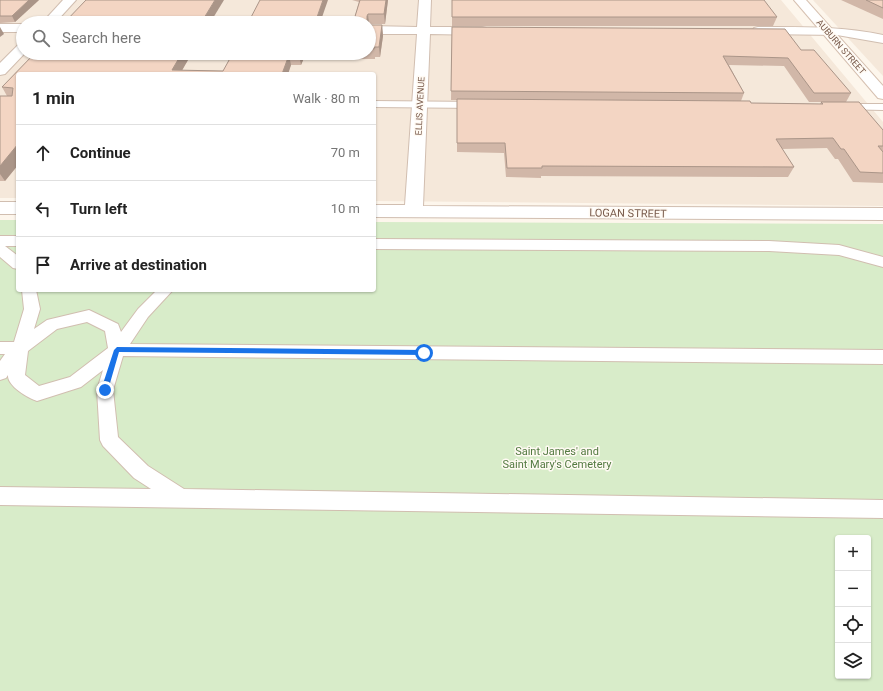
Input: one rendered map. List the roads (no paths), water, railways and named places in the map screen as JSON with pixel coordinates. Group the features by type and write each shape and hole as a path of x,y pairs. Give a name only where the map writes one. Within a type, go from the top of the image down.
{"street":[{"path":"55,16 70,0"},
{"name":"ELLIS AVENUE","path":"414,211 425,0"},
{"name":"AUBURN STREET","path":"800,0 883,95"},
{"path":"0,28 16,28"},
{"path":"376,30 495,31"},
{"path":"749,31 864,34 883,39"},
{"path":"0,71 16,55"},
{"path":"0,208 16,208"},
{"name":"LOGAN STREET","path":"376,211 883,214"}],"lane":[{"path":"376,104 492,105"},
{"path":"835,106 883,107"},
{"path":"0,241 16,241"},
{"path":"376,244 769,246 839,250 883,262"},
{"path":"0,249 16,262"},
{"path":"29,292 32,309 20,348 16,378 37,394 75,382 117,350 143,313 164,292"},
{"path":"0,373 20,348 52,324 89,316 112,328 117,350 105,390 109,440 142,472 179,497"},
{"path":"0,348 20,348"},
{"path":"117,350 883,357"},
{"path":"0,496 179,497 883,509"}],"park label":[{"name":"Saint James' and Saint Mary's Cemetery","path":"557,457"}]}
